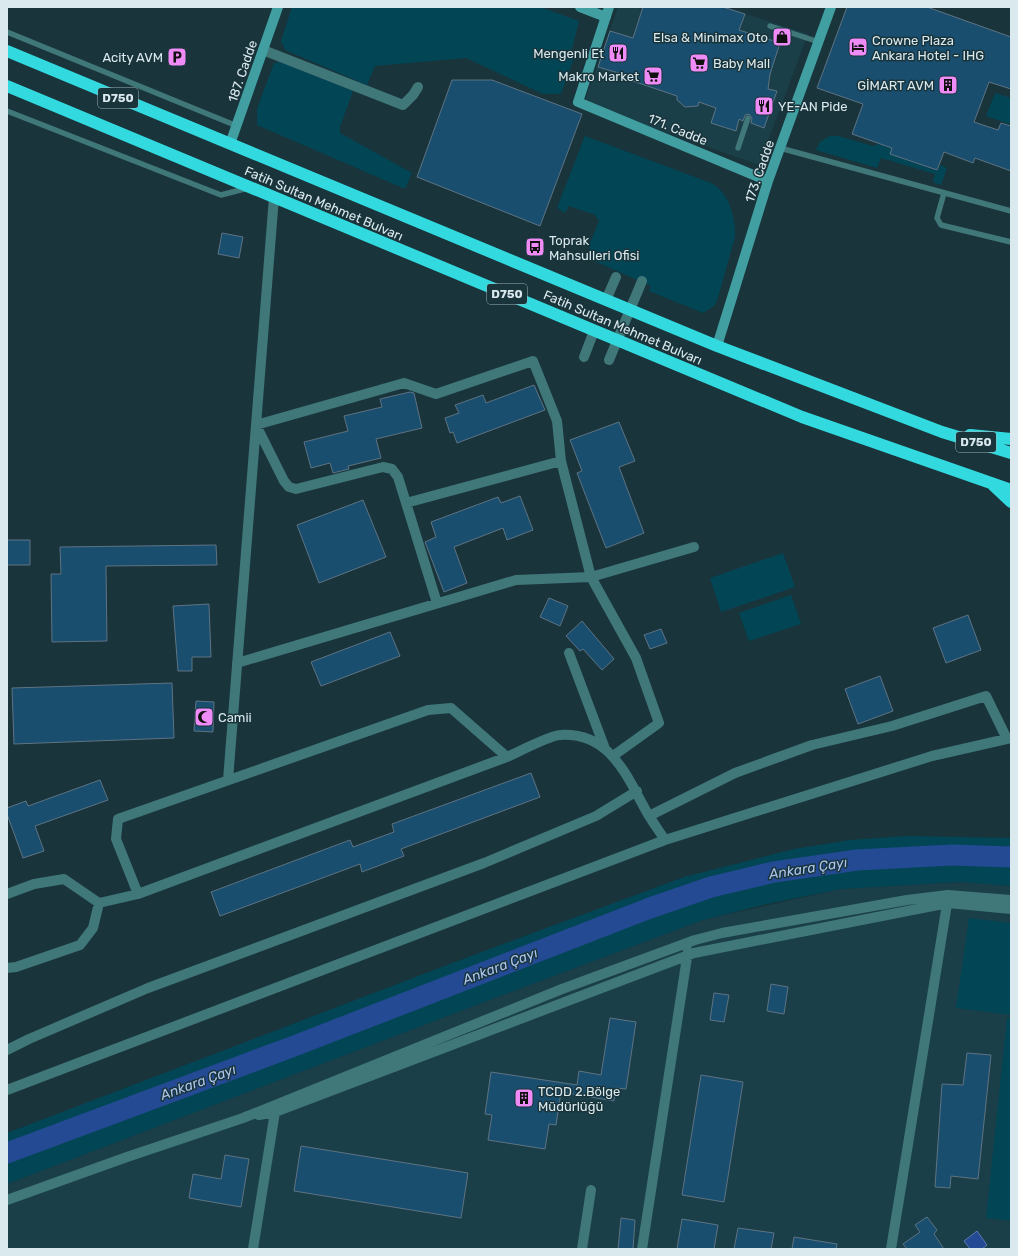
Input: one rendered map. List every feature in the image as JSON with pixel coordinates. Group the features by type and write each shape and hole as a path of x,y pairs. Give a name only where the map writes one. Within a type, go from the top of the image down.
{"highway":[{"name":"Fatih Sultan Mehmet Bulvarı","path":"7,51 717,346 942,432 1011,453"},
{"name":"Fatih Sultan Mehmet Bulvarı","path":"7,86 802,417 1011,490"},
{"path":"942,432 1011,439"},
{"path":"990,482 1011,502"}],"street":[{"name":"187. Cadde","path":"230,144 278,7"},
{"path":"580,7 607,12"},
{"name":"173. Cadde","path":"717,346 768,181 831,7"},
{"name":"171. Cadde","path":"607,12 578,102 768,181"},
{"path":"263,50 403,105 413,95 418,87"},
{"path":"228,780 274,197"},
{"path":"606,300 616,276"},
{"path":"609,360 642,281"},
{"path":"584,357 594,331"},
{"path":"256,425 404,383 436,394 533,361 558,421 562,461 591,577 636,658 659,723 613,756"},
{"path":"256,425 284,481 289,487 296,489 383,467 392,469 398,477 437,604"},
{"path":"406,503 562,461"},
{"path":"237,663 516,580 591,577 694,547"},
{"path":"569,653 604,746 621,764 665,840"},
{"path":"7,1090 665,840 932,756 1009,738 986,696 892,726 812,745 735,773 650,816"},
{"path":"138,894 116,839 118,819 428,710 451,708 507,756"},
{"path":"7,894 34,884 64,879 99,903 138,894 560,735 585,738 604,746"},
{"path":"7,1050 29,1038 148,988 484,864 596,816 636,791"},
{"path":"891,1249 948,899"},
{"path":"7,1200 127,1157 274,1108 687,956 948,899 1011,909"},
{"path":"274,1108 562,989 689,942 722,933 907,900 1011,900"},
{"path":"7,968 16,967 80,945 93,928 99,903"},
{"path":"642,1249 689,942"},
{"path":"253,1249 274,1108"},
{"path":"582,1249 591,1190"}],"lane":[{"path":"770,26 818,42"},
{"path":"7,32 237,126"},
{"path":"7,111 220,195 250,188"},
{"path":"738,148 748,118"},
{"path":"780,148 1011,211"},
{"path":"944,193 937,218 940,225 1011,242"}],"shaded area":[{"path":"292,7 540,7 579,21 571,53 575,55 561,94 543,94 466,58 375,66 367,85 285,50 281,41"},
{"path":"618,7 724,7 808,34 759,165 584,103"},
{"path":"280,62 353,91 340,127 340,133 412,173 405,189 257,125 257,109 274,63"},
{"path":"995,93 1011,98 1011,118 1009,124 986,116"},
{"path":"585,136 711,183 717,187 727,199 733,214 735,237 717,301 714,306 703,313 649,291 651,286 592,260 589,245 599,221 595,215 569,206 565,213 557,208"},
{"path":"830,136 838,136 873,146 879,144 892,148 890,154 937,171 940,165 947,168 941,185 933,182 935,174 881,158 877,168 816,150 820,142"},
{"path":"783,553 795,587 721,612 710,578"},
{"path":"791,595 801,624 749,641 739,613"},
{"path":"906,836 1011,838 1011,886 961,882 841,889 767,904 703,920 7,1184 7,1133 455,962 684,877 794,849 850,840"},
{"path":"961,882 1011,886 1011,1249 7,1249 7,1184 703,920 841,889"},
{"path":"969,918 1011,923 1011,1015 956,1008"},
{"path":"1007,1018 1011,1018 1011,1221 986,1218"}],"water":[{"path":"977,1231 987,1245 982,1249 970,1249 964,1241"}],"building":[{"name":"Baby Mall","path":"643,7 723,7 745,14 739,30 780,43 770,74 768,89 777,91 764,128 751,123 752,118 749,114 745,115 743,121 739,119 736,131 711,123 716,108 699,102 698,106 685,107 677,100 677,96 621,77 622,74 598,67 610,31 633,38"},
{"path":"847,7 927,7 1011,37 1011,89 989,82 974,122 998,130 1001,123 1011,126 1011,171 975,158 973,163 944,152 937,170 890,154 892,148 852,134 863,104 817,88"},
{"path":"452,80 492,80 582,114 540,226 417,177"},
{"path":"222,233 243,237 239,258 218,254"},
{"path":"534,385 545,410 457,443 453,432 450,433 445,418 459,413 455,405 483,395 486,403"},
{"path":"410,392 414,393 422,428 376,439 381,458 348,466 349,469 333,473 330,463 311,468 304,442 348,431 344,416 382,407 380,399"},
{"path":"619,422 635,461 619,467 644,533 606,548 577,473 582,471 570,440"},
{"path":"520,496 533,530 507,540 503,528 454,547 467,583 444,592 425,542 436,537 431,522 498,497 501,503"},
{"path":"363,500 386,557 319,583 297,525"},
{"path":"7,540 30,540 30,565 7,565"},
{"path":"216,545 217,565 106,566 107,641 52,642 51,574 61,574 60,547"},
{"path":"549,598 568,606 560,626 540,617"},
{"path":"209,604 211,657 192,657 192,671 178,671 173,606"},
{"path":"968,615 981,650 946,663 933,628"},
{"path":"582,621 614,659 602,670 583,649 580,651 566,636"},
{"path":"661,629 667,643 650,649 644,635"},
{"path":"390,632 400,656 321,686 311,662"},
{"path":"880,676 893,711 858,724 845,689"},
{"path":"172,683 174,738 14,744 12,688"},
{"name":"Camii","path":"196,701 214,702 213,732 194,731"},
{"path":"531,773 540,797 401,849 404,856 362,872 360,864 220,916 211,892 350,840 353,847 394,832 392,824"},
{"path":"100,780 108,800 35,826 44,851 23,858 7,814 7,808 26,801 28,806"},
{"path":"771,984 788,987 784,1014 767,1011"},
{"path":"714,993 729,995 724,1022 710,1020"},
{"name":"TCDD 2.Bölge Müdürlüğü","path":"610,1018 636,1022 626,1089 616,1088 614,1101 561,1092 556,1125 549,1124 545,1149 488,1140 492,1115 485,1114 491,1072 577,1085 579,1071 601,1075"},
{"path":"967,1053 991,1055 978,1179 951,1176 950,1188 935,1187 942,1084 963,1085"},
{"path":"701,1075 743,1082 724,1202 682,1195"},
{"path":"301,1146 468,1173 461,1218 294,1191"},
{"path":"225,1155 249,1159 241,1207 189,1198 193,1174 221,1179"},
{"path":"927,1217 937,1230 934,1234 944,1249 907,1249 903,1244 920,1232 915,1225"},
{"path":"621,1218 635,1220 633,1249 618,1249"},
{"path":"682,1219 718,1225 714,1249 677,1249"},
{"path":"738,1228 774,1233 771,1249 734,1249"},
{"path":"794,1237 837,1244 836,1249 792,1249"}],"waterway":[{"name":"Ankara Çayı","path":"7,1153 289,1048 650,908 711,887 774,872 857,860 952,855 1011,857"}],"place":[{"name":"Elsa & Minimax Oto","path":"782,37"},
{"name":"Crowne Plaza Ankara Hotel - IHG","path":"858,47"},
{"name":"Mengenli Et","path":"618,53"},
{"name":"Acity AVM","path":"177,57"},
{"name":"Baby Mall","path":"699,63"},
{"name":"Makro Market","path":"653,76"},
{"name":"GİMART AVM","path":"948,85"},
{"name":"YE-AN Pide","path":"764,106"},
{"name":"Toprak Mahsulleri Ofisi","path":"535,247"},
{"name":"Camii","path":"204,717"},
{"name":"TCDD 2.Bölge Müdürlüğü","path":"524,1098"}]}
